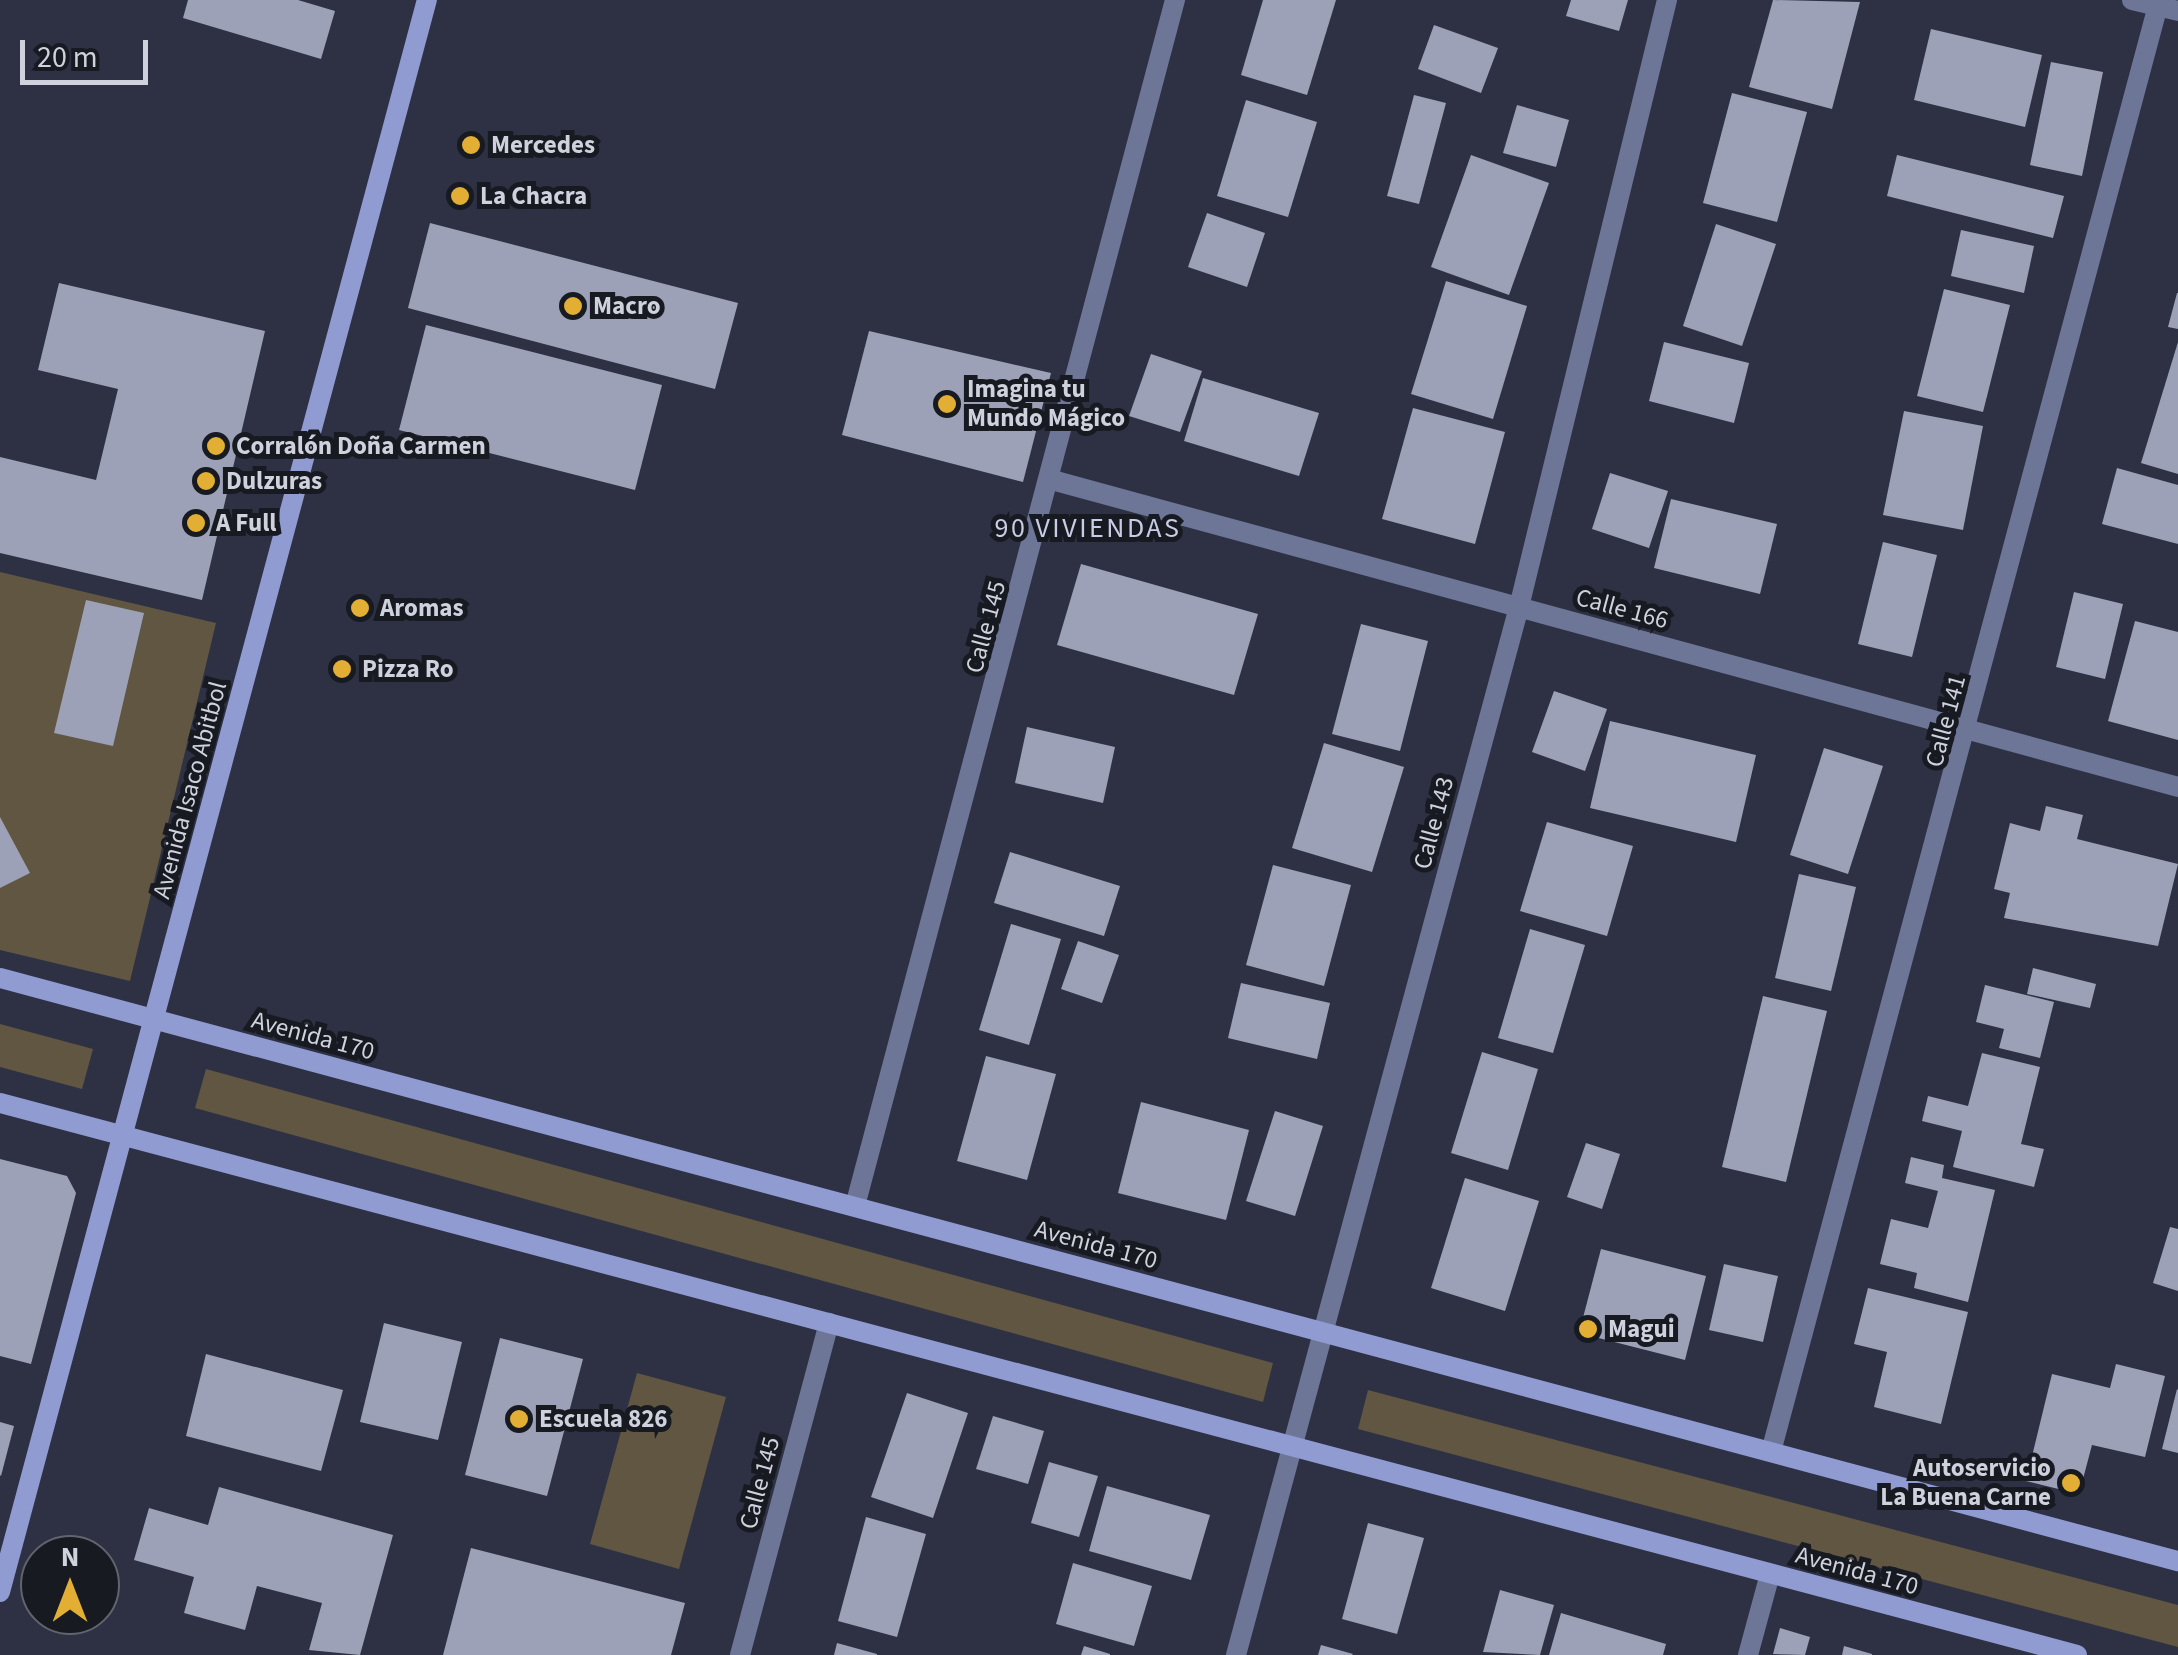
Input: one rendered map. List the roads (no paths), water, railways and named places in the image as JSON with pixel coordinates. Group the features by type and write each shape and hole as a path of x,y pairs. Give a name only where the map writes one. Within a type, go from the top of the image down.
{"main road":[{"name":"Avenida Isaco Abitbol","path":"0,1592 427,0"},
{"name":"Avenida 170","path":"0,978 1322,1333 1772,1448 2178,1561"},
{"name":"Avenida 170","path":"0,1103 2078,1655"}],"street":[{"name":"Calle 145","path":"855,1206 1052,480 1175,0"},
{"name":"Calle 143","path":"1236,1655 1518,607 1667,0"},
{"path":"2132,0 2168,8"},
{"name":"Calle 141","path":"1772,1448 2168,8"},
{"name":"Calle 166","path":"1052,480 1971,727 2178,787"},
{"name":"Calle 145","path":"740,1655 829,1324"},
{"path":"1748,1655 1770,1574"}],"place":[{"name":"Mercedes","path":"471,145"},
{"name":"La Chacra","path":"460,196"},
{"name":"Macro","path":"573,306"},
{"name":"Imagina tu Mundo Mágico","path":"947,404"},
{"name":"Corralón Doña Carmen","path":"216,446"},
{"name":"Dulzuras","path":"206,481"},
{"name":"A Full","path":"196,523"},
{"name":"Aromas","path":"360,608"},
{"name":"Pizza Ro","path":"342,669"},
{"name":"Magui","path":"1588,1329"},
{"name":"Escuela 826","path":"519,1419"},
{"name":"Autoservicio La Buena Carne","path":"2071,1483"}],"district":[{"name":"90 VIVIENDAS","path":"1088,528"}]}
